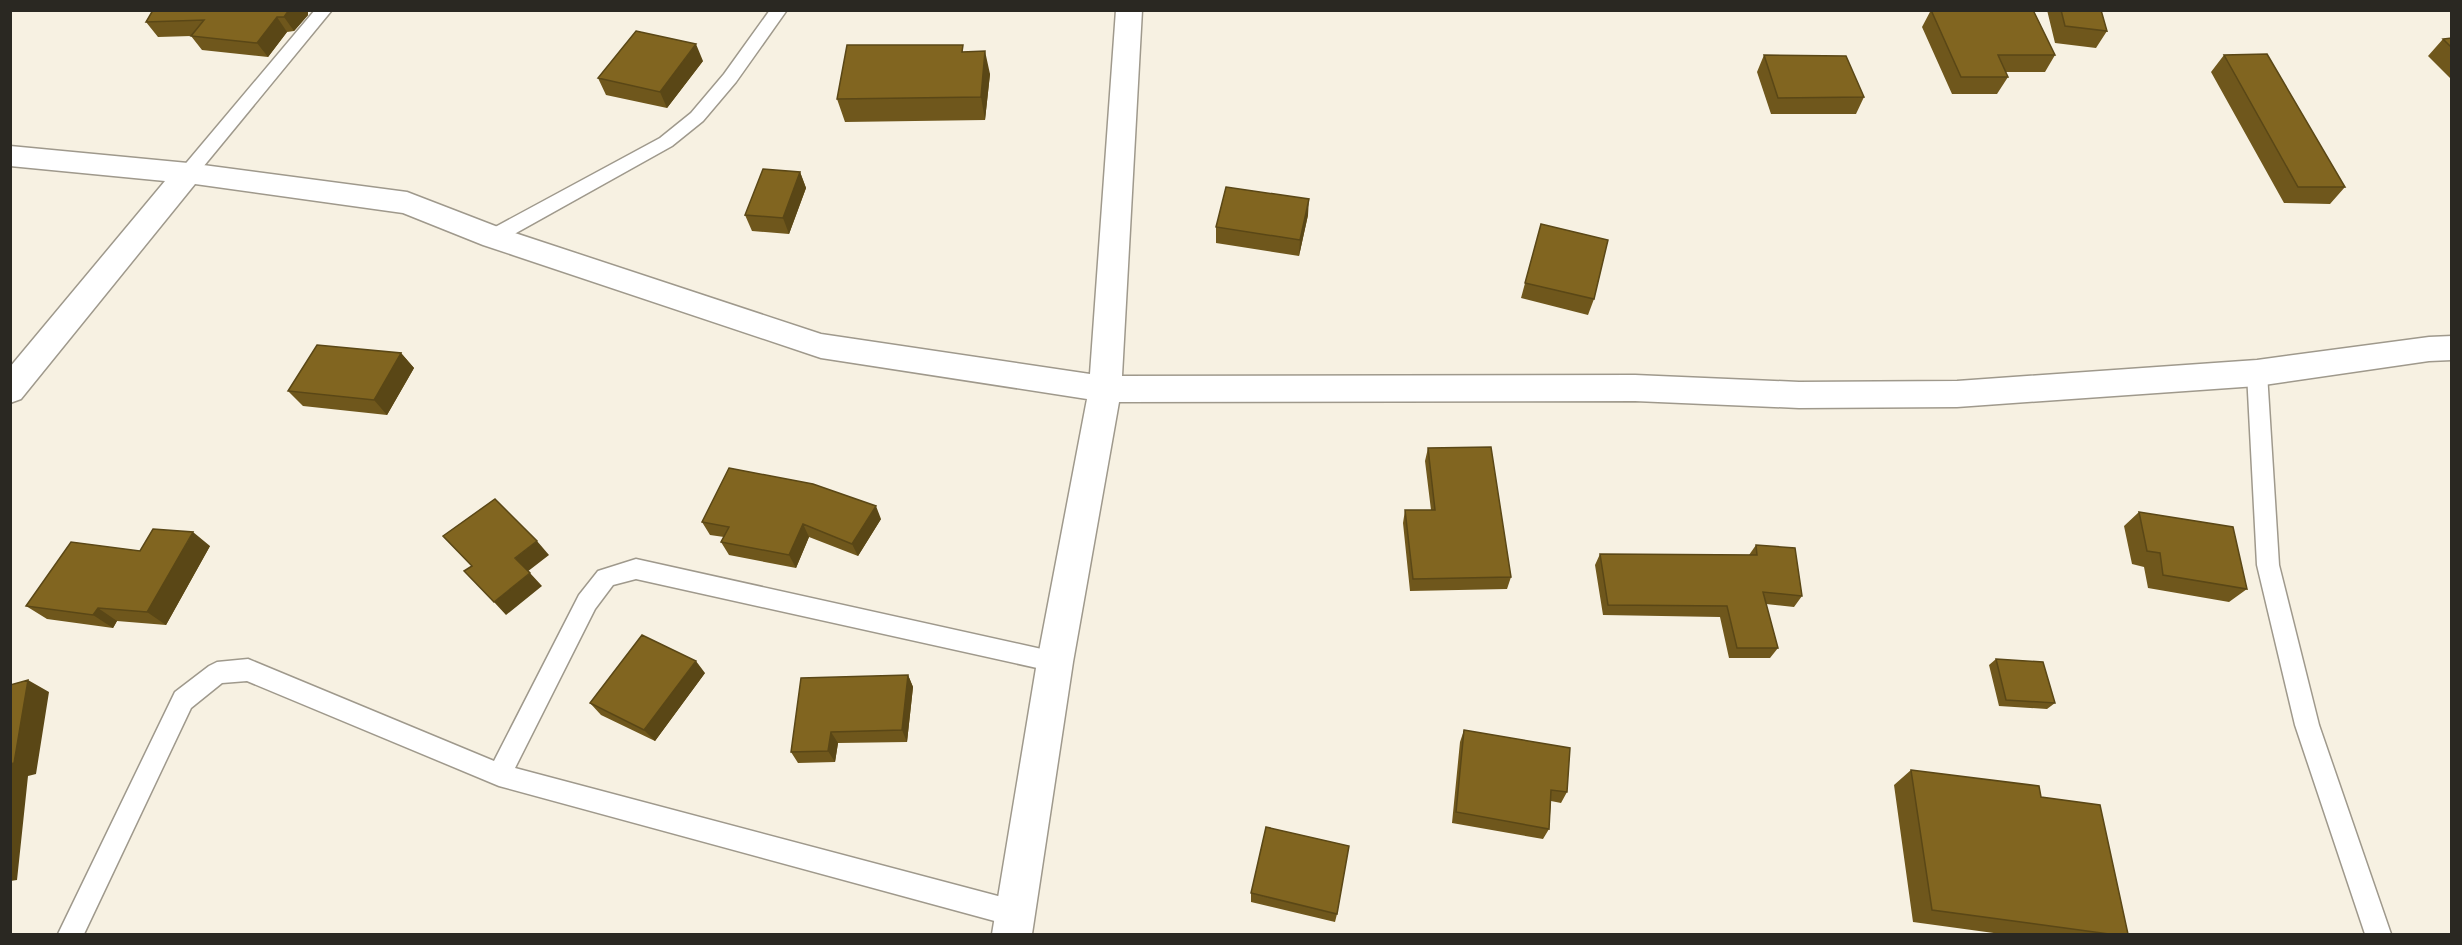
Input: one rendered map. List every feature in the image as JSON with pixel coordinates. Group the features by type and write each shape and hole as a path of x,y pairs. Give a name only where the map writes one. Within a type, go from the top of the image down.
{"street":[{"path":"1012,924 1055,662 1105,389 1129,10"},
{"path":"10,156 188,173 407,202 493,237 821,346 1105,389 1635,388 1799,395 1957,394 2257,373 2429,349 2451,348"},
{"path":"10,390 188,173"}],"lane":[{"path":"188,173 324,10"},
{"path":"493,237 666,142 697,117 779,10"},
{"path":"2257,373 2268,565 2307,725 2378,934"},
{"path":"499,775 587,602 606,578 636,568 1055,662"},
{"path":"71,934 183,700 217,673 248,670 499,775 1012,924"}],"building":[{"path":"153,10 289,10 284,17 277,17 257,43 191,36 204,20 146,22"},
{"path":"1931,10 2033,10 2055,55 1998,55 2008,77 1961,77"},
{"path":"2061,10 2101,10 2107,31 2065,26"},
{"path":"636,31 696,44 660,92 598,78"},
{"path":"2451,38 2451,47 2443,39"},
{"path":"847,45 963,45 962,52 985,51 981,97 837,99"},
{"path":"2267,54 2345,187 2298,187 2224,55"},
{"path":"1764,55 1846,56 1864,97 1778,98"},
{"path":"763,169 800,172 783,218 745,215"},
{"path":"1226,187 1309,199 1300,240 1216,227"},
{"path":"1541,224 1608,240 1594,299 1525,283"},
{"path":"317,345 401,353 374,400 288,391"},
{"path":"1491,447 1511,577 1413,579 1405,510 1435,510 1428,448"},
{"path":"729,468 813,484 876,506 852,544 803,524 789,555 721,542 729,527 702,522"},
{"path":"495,499 537,541 515,558 530,573 494,602 464,571 472,566 443,536"},
{"path":"2139,512 2233,527 2247,589 2163,575 2160,553 2147,551"},
{"path":"153,529 193,532 147,612 98,608 93,615 26,606 71,542 140,551"},
{"path":"1756,545 1795,548 1802,596 1763,592 1778,648 1737,648 1727,606 1608,605 1600,554 1757,555"},
{"path":"642,635 696,661 644,730 590,703"},
{"path":"1996,659 2043,662 2055,703 2006,700"},
{"path":"908,675 902,730 831,732 828,751 791,752 801,678"},
{"path":"28,680 14,763 10,764 10,685"},
{"path":"1464,730 1570,748 1567,792 1551,790 1549,829 1456,812"},
{"path":"1911,770 2039,786 2041,797 2100,805 2128,934 2109,934 1932,910"},
{"path":"1266,827 1349,846 1337,914 1251,893"}]}
